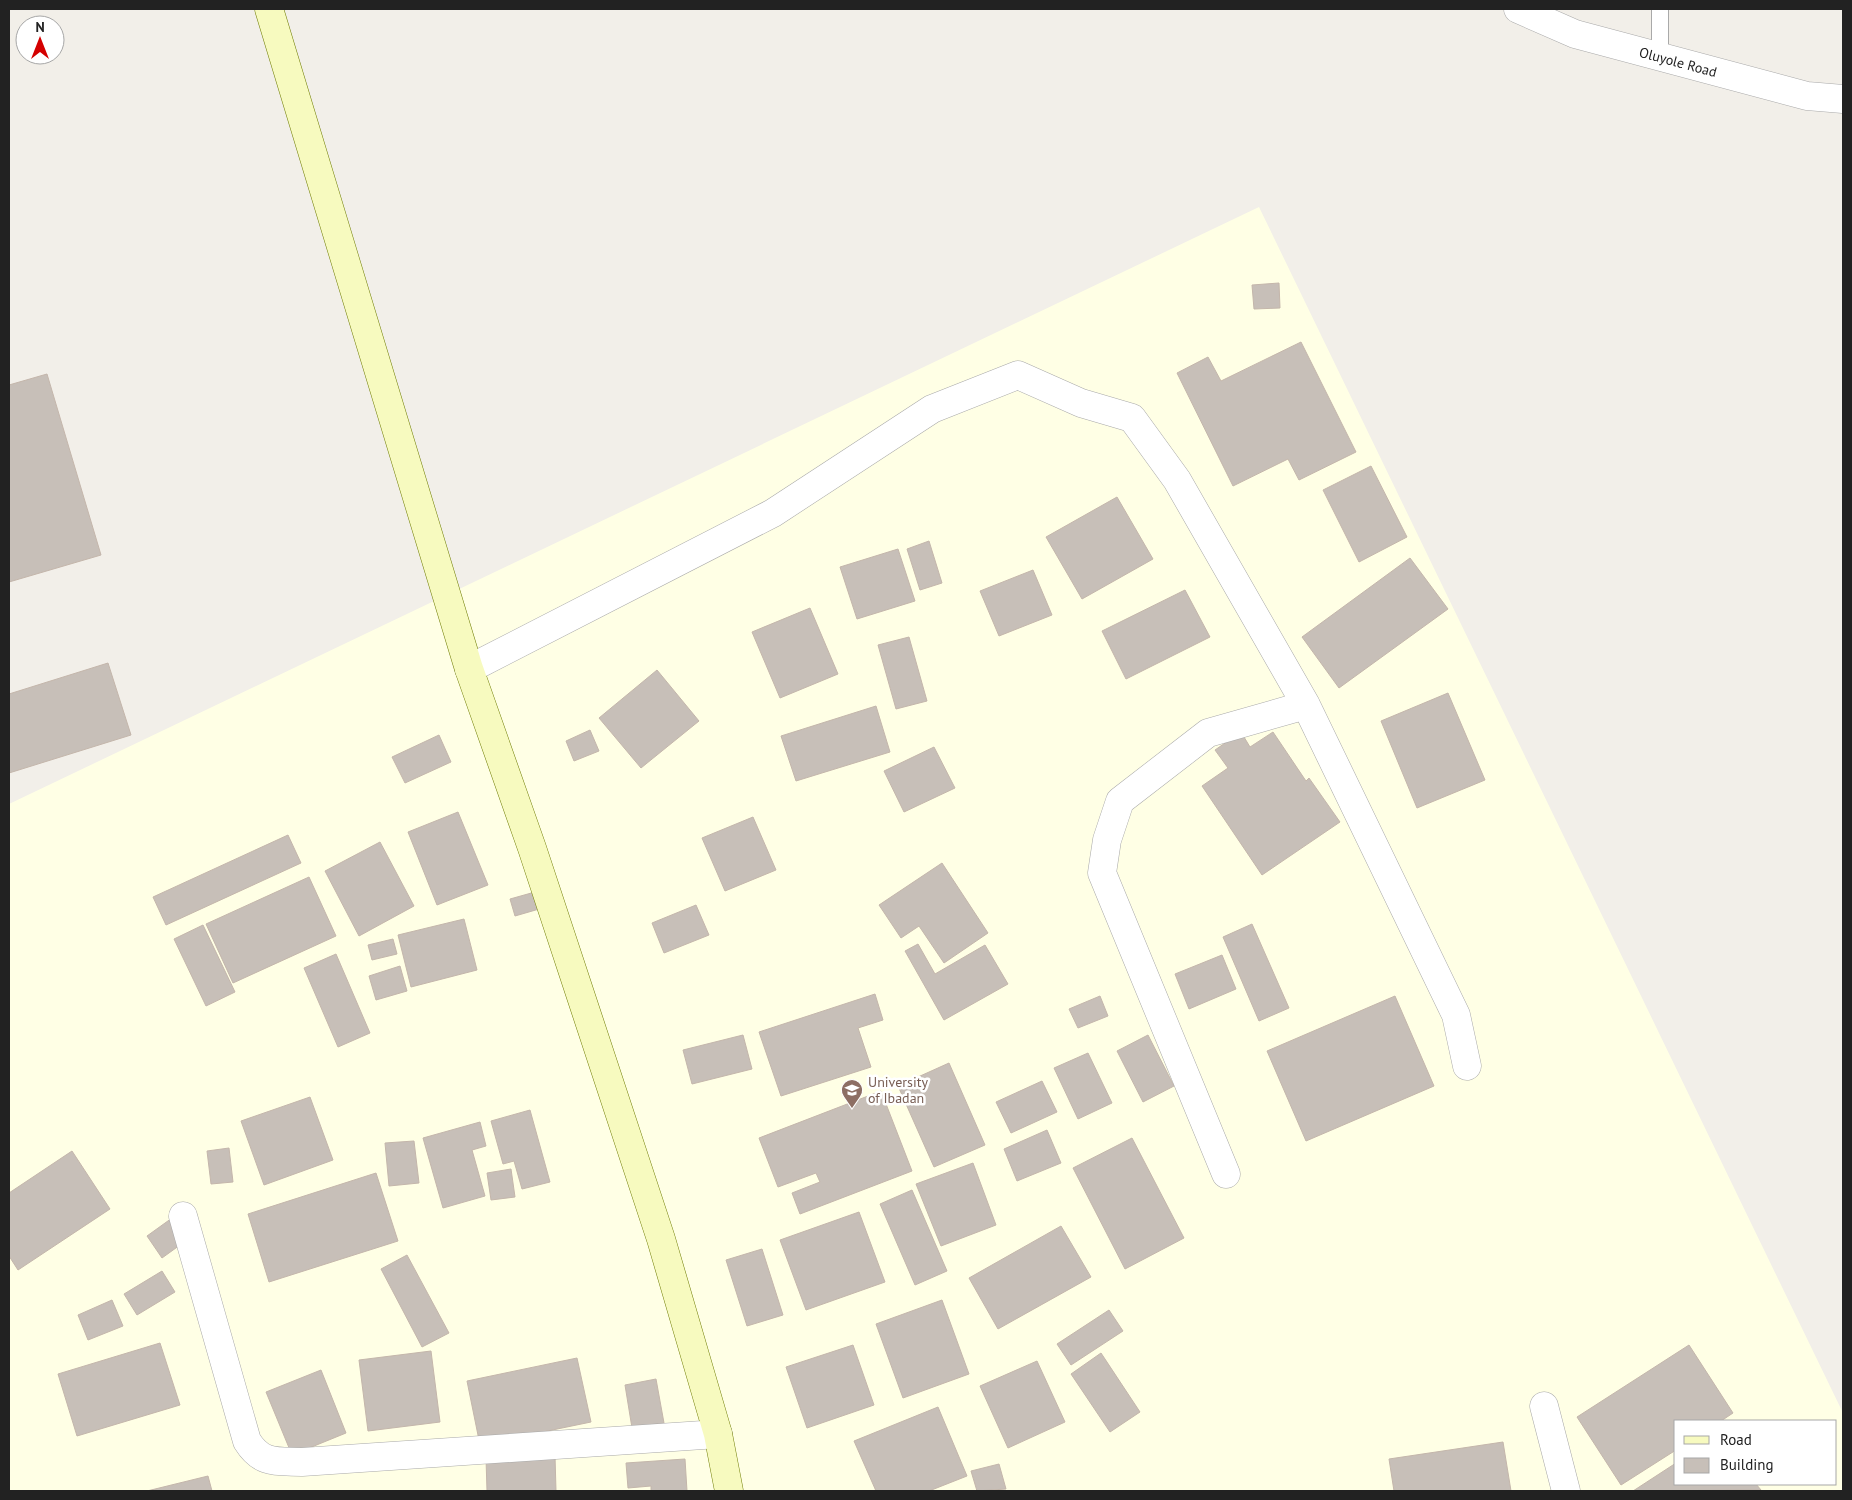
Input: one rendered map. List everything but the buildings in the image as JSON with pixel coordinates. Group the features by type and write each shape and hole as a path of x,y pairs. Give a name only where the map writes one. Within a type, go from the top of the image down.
{"street":[{"path":"269,9 469,669 532,848 658,1230 718,1434 728,1491"},
{"name":"Oluyole Road","path":"1518,9 1575,34 1807,96 1843,100"},
{"path":"469,669 773,513 932,409 1018,375 1081,403 1132,418 1177,480 1306,705 1456,1015 1467,1066"},
{"path":"1226,1174 1102,873 1107,840 1120,801 1208,733 1306,705"},
{"path":"183,1216 247,1441 255,1454 271,1461 302,1462 718,1434"},
{"path":"1544,1406 1566,1491"}],"lane":[{"path":"1660,9 1660,57"}],"shaded area":[{"name":"University of Ibadan","path":"1259,207 1843,1413 1843,1491 9,1491 9,804"}],"place":[{"name":"University of Ibadan","path":"852,1109"}]}
